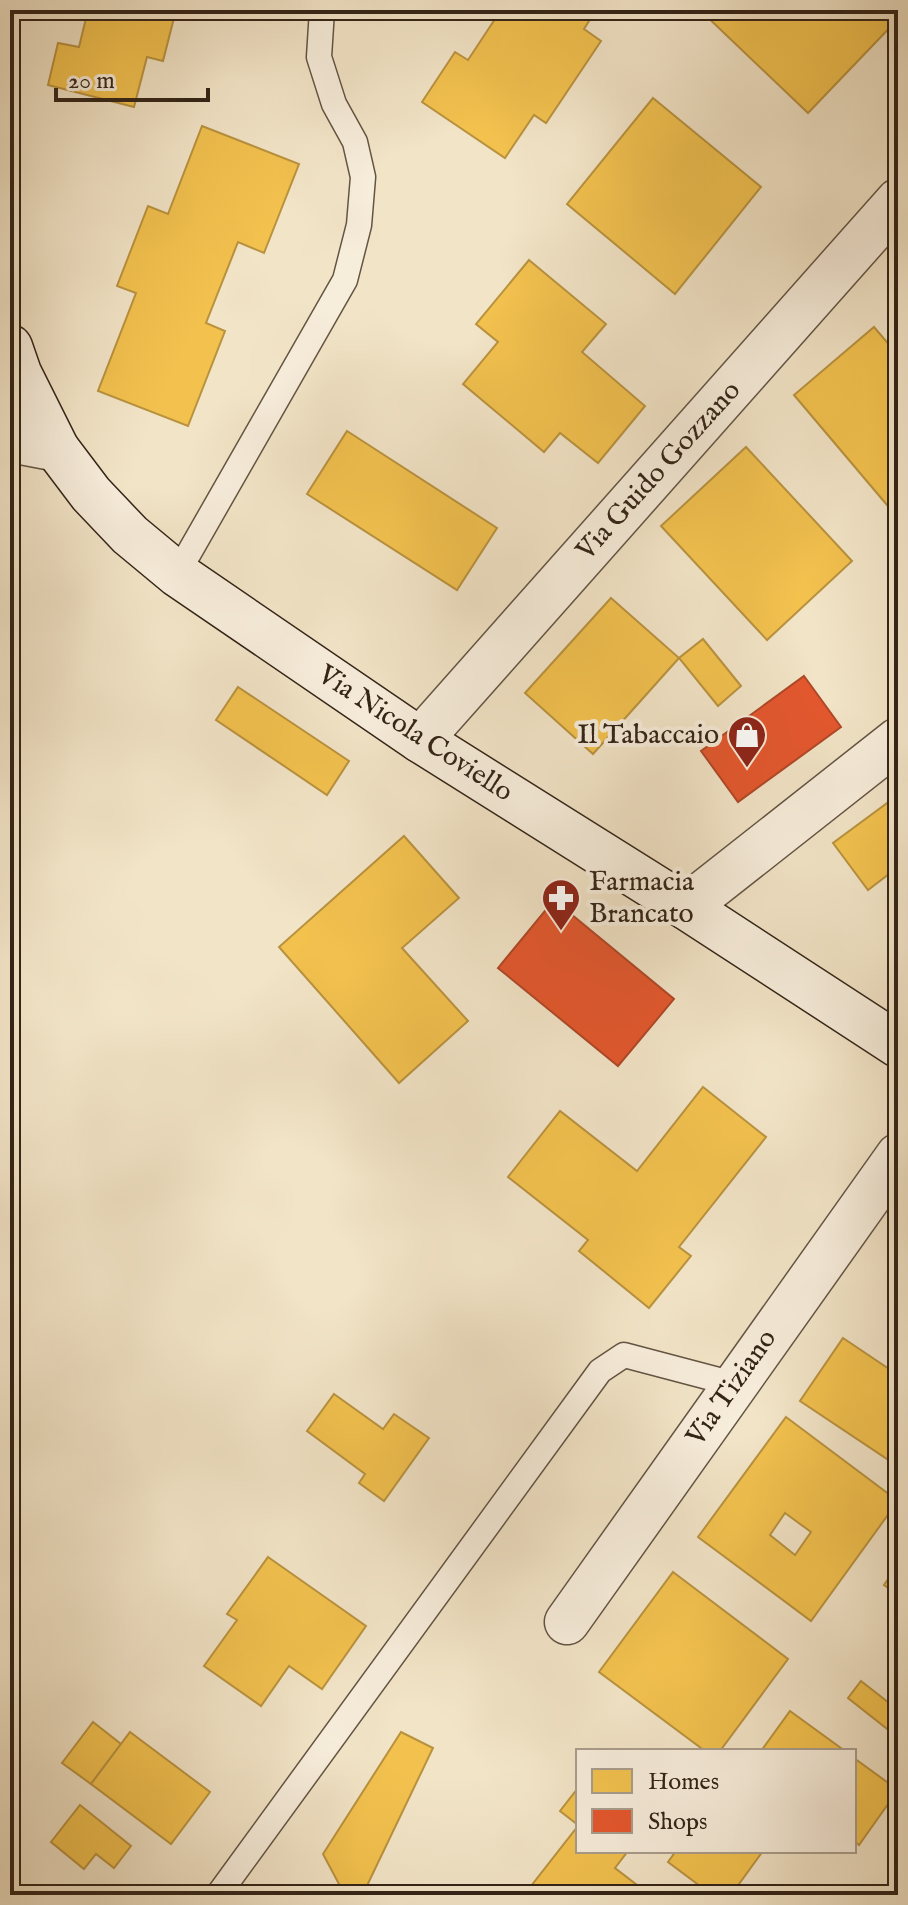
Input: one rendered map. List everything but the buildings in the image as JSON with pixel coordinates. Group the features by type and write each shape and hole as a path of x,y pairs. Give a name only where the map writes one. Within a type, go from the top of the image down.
{"street":[{"name":"Via Guido Gozzano","path":"420,740 898,201"},
{"name":"Via Nicola Coviello","path":"10,347 19,373 57,449 91,494 130,535 177,574 420,740 898,1045"},
{"path":"10,440 57,449"},
{"path":"686,907 898,740"},
{"name":"Via Tiziano","path":"567,1622 898,1156"}],"lane":[{"path":"177,574 345,280 359,225 363,177 355,142 334,104 319,57 322,10"},
{"path":"218,1895 600,1371 624,1355 734,1384"}],"place":[{"name":"Il Tabaccaio","path":"747,769"},
{"name":"Farmacia Brancato","path":"561,932"}]}
